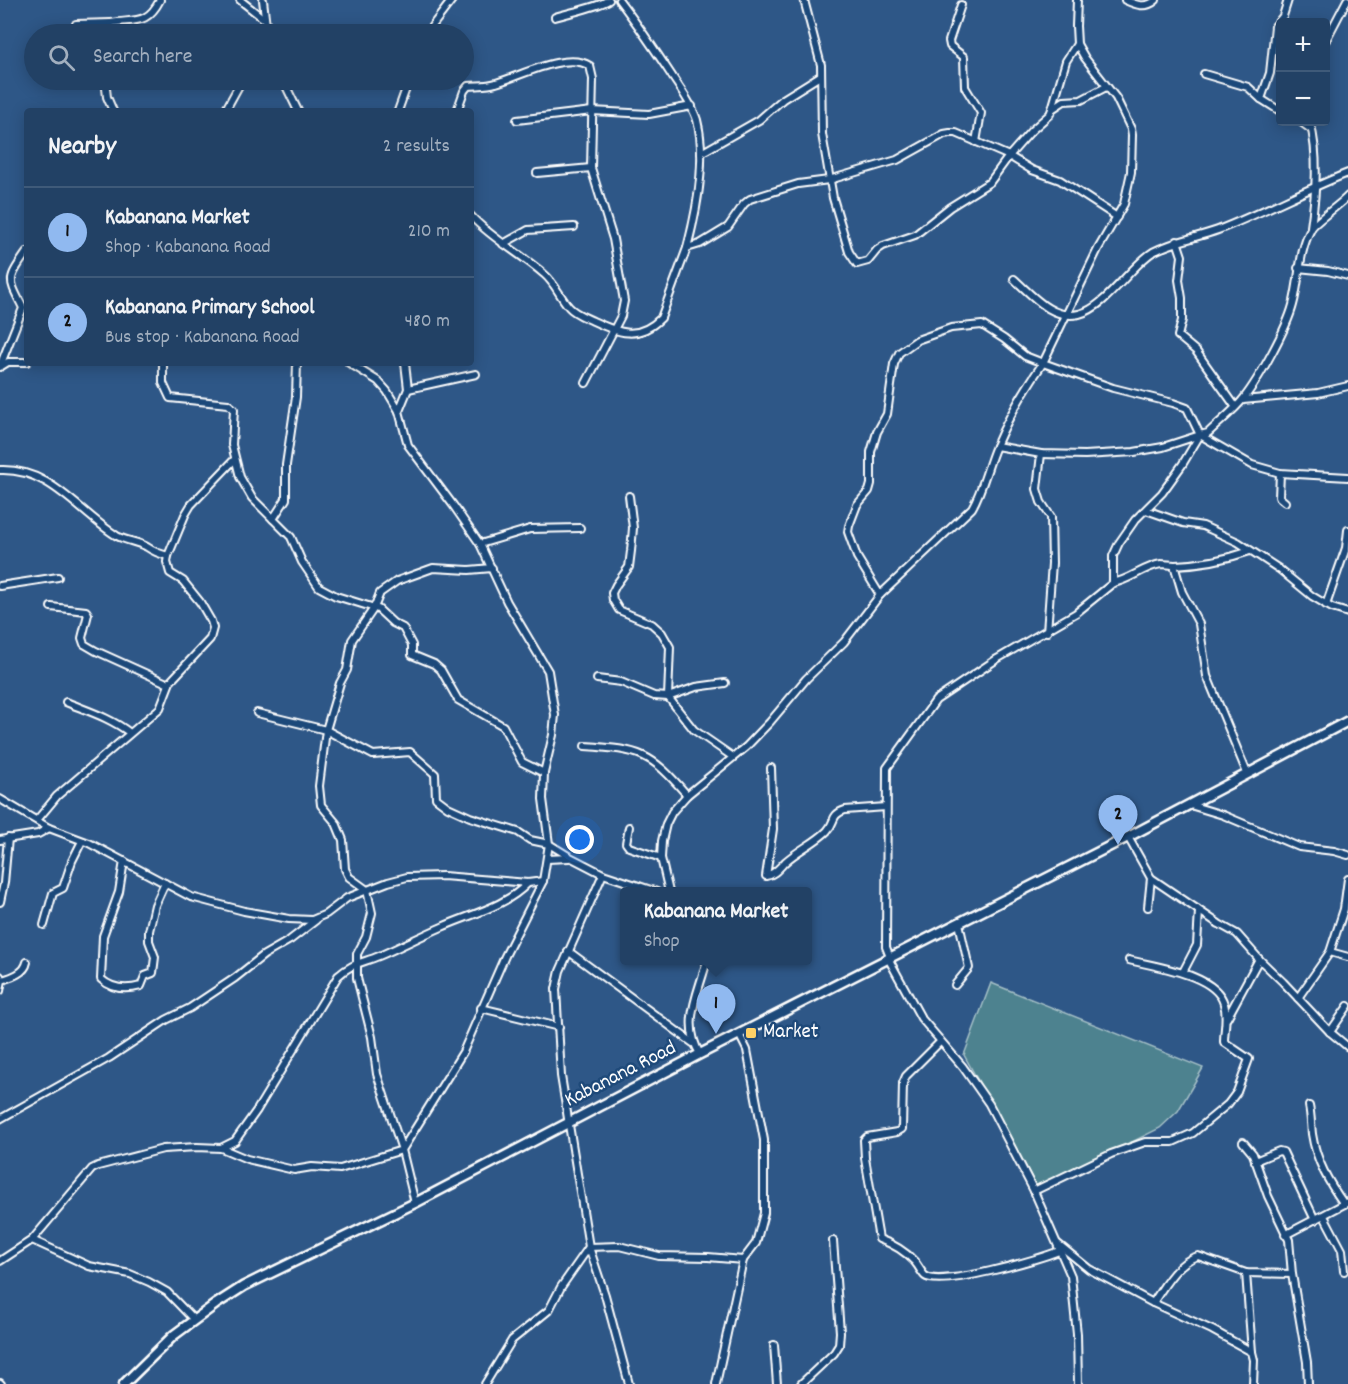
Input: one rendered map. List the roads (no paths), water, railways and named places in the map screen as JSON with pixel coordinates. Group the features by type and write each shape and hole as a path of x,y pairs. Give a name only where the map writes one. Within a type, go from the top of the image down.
{"street":[{"path":"76,24 140,20 148,17 160,0"},
{"path":"240,0 264,19"},
{"path":"262,0 264,24"},
{"path":"434,24 452,0"},
{"path":"555,17 609,0"},
{"path":"474,219 483,229 546,275 568,307 578,314 613,331 625,334 652,326 661,318 687,248 694,216 701,153 697,120 692,106 619,0"},
{"path":"804,0 821,65 819,76 822,134 833,198 849,252 855,262 861,264 868,261 883,246 915,235 950,207 990,182 1031,131 1050,114 1066,61 1077,44"},
{"path":"668,887 661,858 666,824 672,812 687,795 762,730 806,679 844,642 880,595 972,508 979,496 996,446 1067,315 1098,249 1124,204 1131,172 1132,135 1116,98 1077,44 1077,0"},
{"path":"1125,0 1143,6 1156,0"},
{"path":"1261,99 1270,73 1275,26 1283,16 1288,0"},
{"path":"1330,32 1347,0"},
{"path":"961,5 949,40 950,46 964,57 965,87 981,113 976,142"},
{"path":"474,86 494,84 524,72 560,63 585,63 592,71 591,168 613,239 624,301 621,316 586,383"},
{"path":"1204,74 1248,87 1261,99 1276,108"},
{"path":"701,153 759,120 783,99 819,76"},
{"path":"1052,109 1064,101 1080,100 1106,87"},
{"path":"106,90 112,108"},
{"path":"227,108 237,90"},
{"path":"288,90 297,108"},
{"path":"399,108 405,90"},
{"path":"458,108 465,90"},
{"path":"517,120 592,111 649,114 692,106"},
{"path":"1306,126 1313,131"},
{"path":"996,446 1041,454 1085,455 1134,452 1163,447 1208,433 1243,399 1275,345 1293,306 1298,268 1311,227 1317,186 1311,126"},
{"path":"687,248 700,244 728,227 747,201 798,184 830,180 897,160 944,134 956,133 1009,156 1032,170 1060,180 1117,217"},
{"path":"537,173 591,168"},
{"path":"1014,279 1056,314 1082,314 1093,307 1149,255 1177,241 1216,230 1348,173"},
{"path":"1311,227 1347,199"},
{"path":"503,244 528,230 574,227"},
{"path":"1177,241 1182,256 1179,280 1182,320 1178,332 1179,339 1196,351 1235,405"},
{"path":"0,367 23,308 11,286 11,279 24,257"},
{"path":"1298,268 1348,276"},
{"path":"880,595 857,557 848,532 857,505 872,484 871,452 877,432 887,414 894,364 899,353 932,333 968,325 982,326 1004,339 1025,357 1113,388 1186,408 1200,435 1252,465 1280,473 1348,477"},
{"path":"0,367 8,362 24,362"},
{"path":"163,366 163,383 170,398 232,406 235,414 232,445 240,477 252,498 291,537 302,562 319,587 336,596 374,608 403,628 412,645 412,655 434,664 441,670 458,700 503,726 522,762 544,773"},
{"path":"273,519 285,499 286,465 296,397 297,366"},
{"path":"0,1261 32,1240 92,1168 98,1166 163,1149 197,1147 221,1148 247,1159 294,1170 312,1167 340,1169 402,1150 463,1052 481,1008 543,882 549,844 543,800 544,773 555,715 548,671 507,602 480,544 408,444 399,411 378,381 354,366"},
{"path":"399,411 408,389 405,366"},
{"path":"408,389 476,374"},
{"path":"1243,399 1318,393 1348,386"},
{"path":"1113,583 1113,556 1135,520 1146,510 1182,465 1200,435"},
{"path":"1041,454 1037,489 1041,502 1051,517 1052,563 1047,632"},
{"path":"37,820 57,796 160,708 169,684 210,639 213,628 200,602 183,581 170,573 167,562 184,515 235,459"},
{"path":"0,470 11,469 33,474 62,492 120,537 148,547 151,552 168,556"},
{"path":"1280,473 1279,497 1285,502"},
{"path":"628,496 633,528 632,551 629,567 612,592 613,600 619,610 652,624 666,639 670,647 668,697 694,730 733,757"},
{"path":"1146,510 1215,531 1238,542 1279,569 1312,596 1326,605 1348,613"},
{"path":"480,544 530,529 580,528"},
{"path":"1326,605 1345,552 1348,530"},
{"path":"1078,1384 1077,1334 1072,1282 1059,1247 1034,1191 989,1104 963,1067 921,1018 889,957 886,947 887,768 936,700 997,658 1076,614 1113,583 1125,581 1162,564 1174,565 1224,558 1250,551"},
{"path":"1174,565 1182,592 1199,624 1207,676 1247,773"},
{"path":"415,1203 402,1150 378,1074 372,1037 357,978 357,954 372,918 367,890 349,877 345,870 343,840 336,823 321,805 319,786 326,730 340,683 347,670 352,640 374,608 380,593 397,581 433,568 469,570 492,568"},
{"path":"0,586 58,577"},
{"path":"51,608 86,611 88,614 82,638 84,644 169,684"},
{"path":"597,679 621,682 654,696 668,697 696,687 725,683"},
{"path":"66,702 104,717 130,733"},
{"path":"256,713 326,730 374,755 410,752 435,774 436,798 448,807 470,818 518,832 530,840 549,844 570,858 603,874 644,887"},
{"name":"Kabanana Road","path":"124,1384 174,1335 216,1304 275,1270 415,1203 700,1054 1128,837 1348,721"},
{"path":"585,746 640,753 659,764 687,795"},
{"path":"771,768 773,830 766,876 772,874 794,854 830,829 834,816 839,812 886,807"},
{"path":"0,799 49,828 124,861 191,897 244,911 289,919 312,920 326,914"},
{"path":"1187,804 1223,815 1299,847 1348,855"},
{"path":"629,827 626,843 629,847 661,858"},
{"path":"0,840 38,834 49,828"},
{"path":"1128,837 1151,878 1237,934 1330,1032 1348,1047"},
{"path":"0,902 8,838"},
{"path":"44,925 53,893 63,888 82,841"},
{"path":"547,859 570,858"},
{"path":"124,861 119,892 103,936 101,979 108,985 134,988 141,986 146,976 153,973 155,957 148,931 155,905 165,883"},
{"path":"603,874 568,951 556,989 561,1076 589,1247 605,1295 629,1384"},
{"path":"0,1119 91,1069 166,1020 190,1008 347,898 388,882 420,876 543,882"},
{"path":"1148,907 1151,878"},
{"path":"1298,998 1330,952 1344,909 1348,879"},
{"path":"221,1148 235,1141 272,1086 338,976 356,963 378,956 496,905 519,893 528,883"},
{"path":"1183,972 1197,945 1199,911 1195,906"},
{"path":"955,985 966,973 969,964 959,922"},
{"path":"568,951 693,1043 700,1054"},
{"path":"1330,952 1348,957"},
{"path":"1226,1018 1259,959"},
{"path":"1034,1191 1112,1154 1149,1141 1173,1142 1193,1133 1228,1104 1237,1092 1249,1060 1224,1042 1226,1018 1224,1001 1220,995 1203,982 1183,972 1129,960"},
{"path":"0,991 1,978 18,974 27,962"},
{"path":"693,1043 692,1007 705,965"},
{"path":"1330,1032 1348,1006"},
{"path":"481,1008 559,1027"},
{"path":"716,1384 743,1260 756,1243 764,1213 764,1140 747,1050 739,1034"},
{"path":"940,1042 906,1076 903,1083 902,1129 897,1132 867,1137 864,1140 879,1239 904,1251 926,1277 946,1280 986,1271 1059,1247"},
{"path":"1286,1235 1346,1203 1329,1182 1318,1158 1312,1135 1309,1106"},
{"path":"1243,1142 1255,1161 1289,1240 1292,1274 1307,1362 1308,1384"},
{"path":"1255,1161 1279,1151 1284,1152 1315,1220"},
{"path":"1324,1216 1342,1250 1344,1271"},
{"path":"32,1240 89,1266 130,1274 149,1282 167,1292 194,1320"},
{"path":"801,1384 839,1346 833,1241"},
{"path":"589,1247 619,1246 659,1256 743,1260"},
{"path":"485,1384 512,1340 549,1310 561,1287 589,1247"},
{"path":"1059,1247 1089,1269 1153,1303 1212,1330 1252,1353"},
{"path":"1153,1303 1165,1285 1193,1257 1203,1257 1246,1273 1292,1274"},
{"path":"1246,1273 1254,1360 1253,1384"},
{"path":"774,1345 777,1384"}],"place":[{"name":"Kabanana Primary School","path":"1118,845"},
{"name":"Market","path":"751,1033"},
{"name":"Kabanana Market","path":"716,1034"}]}
